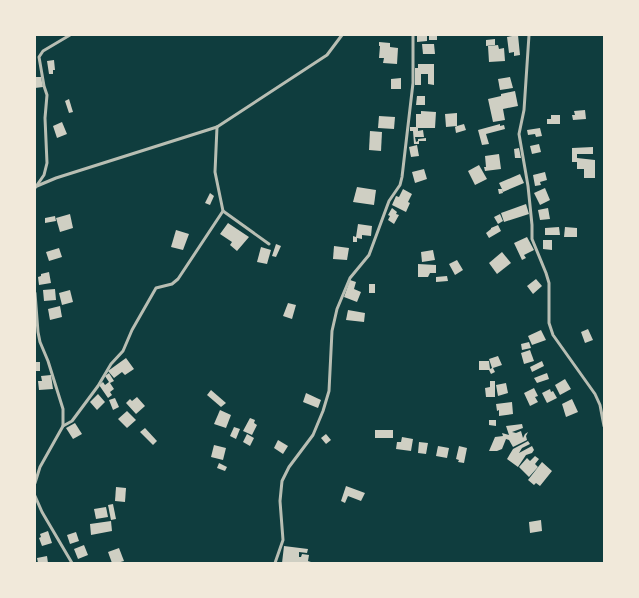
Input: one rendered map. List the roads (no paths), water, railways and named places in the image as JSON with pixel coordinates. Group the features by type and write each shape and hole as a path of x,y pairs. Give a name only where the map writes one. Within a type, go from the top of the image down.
{"street":[{"path":"36,187 44,175 47,163 45,118 47,95 44,86 40,57 43,51 70,35"},
{"path":"36,187 56,178 217,127 327,55 342,35"},
{"path":"275,563 284,540 280,501 282,481 289,467 313,434 323,412 329,391 332,331 339,302 350,278 369,255 389,201 400,185 413,83 413,35"},
{"path":"529,35 524,110 519,134 528,186 532,239 549,283 549,323 553,335 595,394 600,405 604,426"},
{"path":"217,127 215,172 223,211 268,244"},
{"path":"63,426 72,421 98,386 111,364 122,351 156,288 172,284 178,279 223,211"},
{"path":"35,293 38,332 63,409 63,426 40,467 35,483"},
{"path":"35,496 42,512 72,563"}]}
